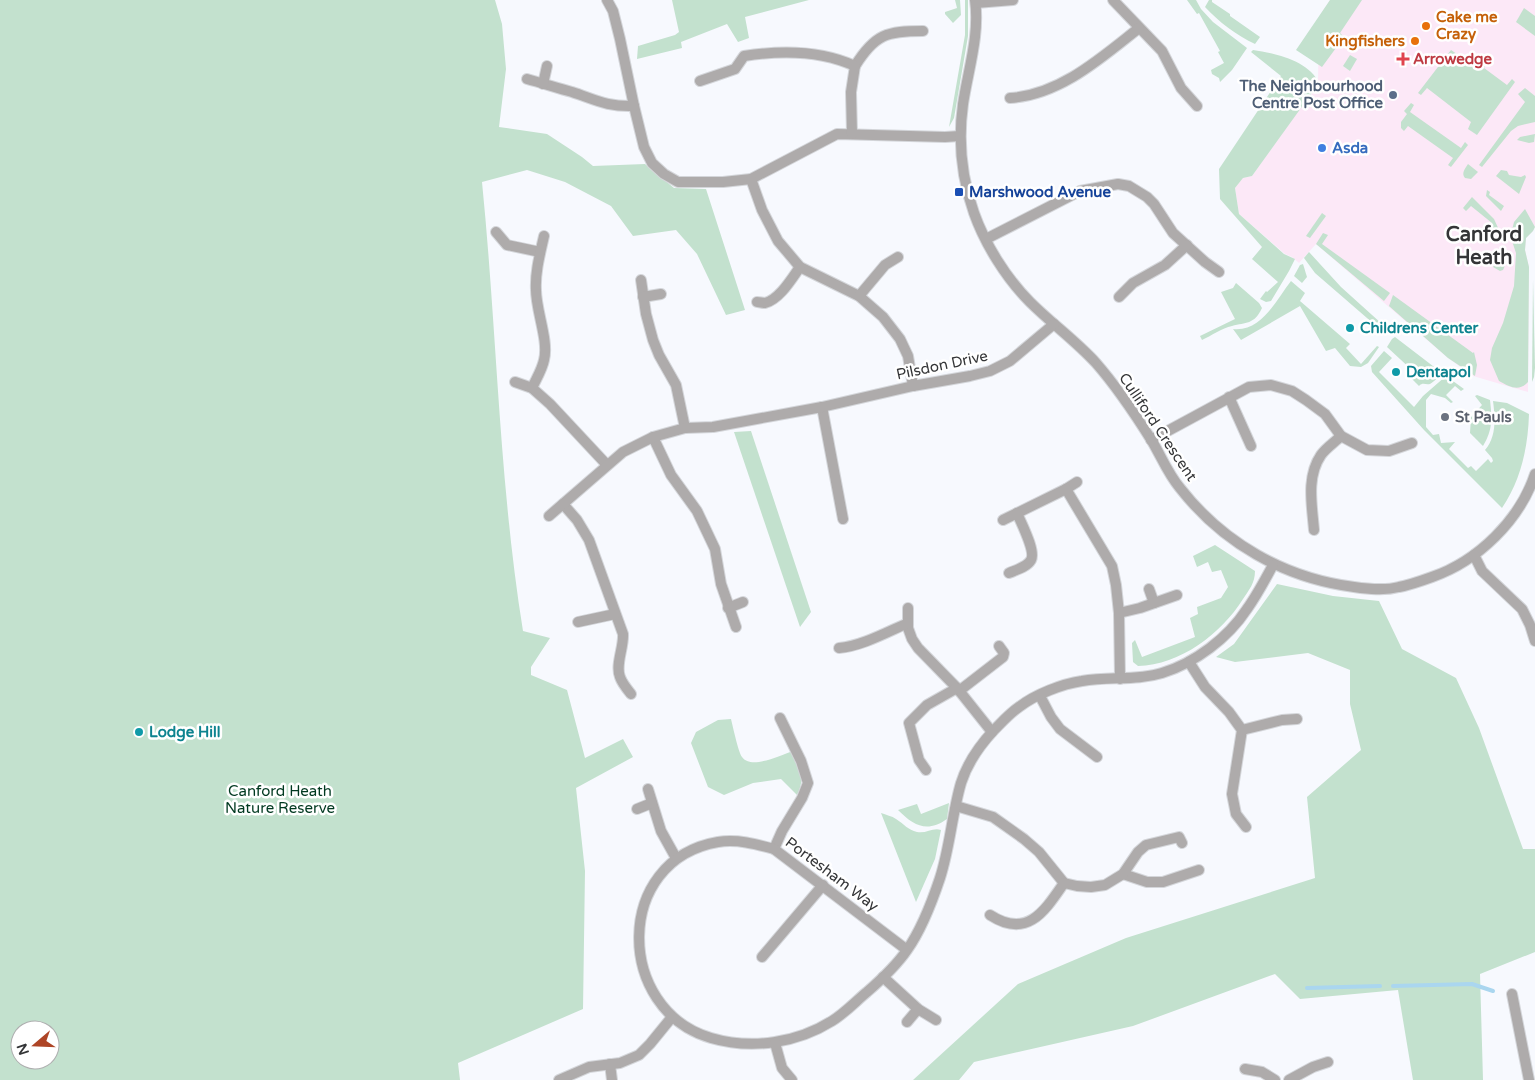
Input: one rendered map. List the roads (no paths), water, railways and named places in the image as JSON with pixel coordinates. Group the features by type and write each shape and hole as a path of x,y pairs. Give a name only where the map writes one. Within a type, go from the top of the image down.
{"street":[{"path":"607,0 613,11 624,54 644,147 652,163 664,174 678,182 723,182 751,179 836,134 960,136"},
{"path":"975,2 1013,0"},
{"path":"1113,0 1162,51 1180,88 1197,106"},
{"name":"Culliford Crescent","path":"975,2 975,36 963,105 960,136 968,190 974,213 986,239 1013,282 1028,300 1096,364 1128,404 1179,487 1212,523 1237,544 1273,565 1315,580 1374,589 1397,588 1444,573 1474,555 1493,538 1520,507 1531,487 1535,474"},
{"path":"1010,98 1026,97 1045,92 1104,57 1139,28"},
{"path":"852,134 851,92 855,66 867,48 881,36 903,31 923,31"},
{"path":"700,81 735,68 744,56 765,52 823,54 838,58 855,66"},
{"path":"543,84 547,66"},
{"path":"527,79 617,107 634,106"},
{"path":"751,179 762,210 778,241 800,267 859,296 883,317 900,339 908,356 913,386"},
{"path":"986,239 1080,191 1118,184 1129,186 1147,197 1173,232 1205,262 1219,272"},
{"path":"496,232 507,245 540,252"},
{"path":"532,388 545,358 546,346 537,311 536,291 536,272 544,236"},
{"path":"1119,297 1133,283 1165,265 1186,245"},
{"path":"859,296 885,265 898,257"},
{"path":"757,302 765,303 779,294 789,284 800,267"},
{"path":"641,280 653,340 676,385 685,428"},
{"path":"643,297 661,294"},
{"name":"Pilsdon Drive","path":"549,516 623,452 653,437 685,428 713,427 822,407 913,386 970,376 1003,366 1054,324"},
{"path":"515,382 532,388 550,404 607,465"},
{"path":"1151,440 1249,387 1271,385 1292,391 1325,414 1341,436 1367,450 1389,451 1412,444"},
{"path":"1229,397 1251,446"},
{"path":"822,407 843,519"},
{"path":"1314,530 1311,492 1313,471 1322,454 1341,436"},
{"path":"653,437 671,475 697,511 715,549 721,584 736,626"},
{"path":"1003,520 1077,482"},
{"path":"1066,489 1112,566 1119,613 1120,679"},
{"path":"564,504 590,540 623,634 624,644 619,663 620,676 631,694"},
{"path":"1010,573 1025,566 1031,560 1032,553 1017,513"},
{"path":"1474,555 1482,571 1522,608 1535,641"},
{"name":"Portesham Way","path":"907,950 774,849 751,843 720,841 676,858 661,874 645,900 641,922 640,953 649,984 672,1017 692,1030 710,1038 733,1043 775,1043 813,1030 832,1021 883,978 907,950 919,930 941,875 961,781 980,747 992,732 1020,706 1040,696 1083,681 1142,678 1162,673 1189,662 1232,628 1247,610 1273,565"},
{"path":"1149,589 1154,603"},
{"path":"1119,613 1177,595"},
{"path":"728,608 744,602"},
{"path":"908,608 908,623 912,639 918,648 958,690 992,732"},
{"path":"578,622 595,620 615,614"},
{"path":"839,648 846,648 908,623"},
{"path":"926,770 919,760 909,723 927,705 958,690 1002,657 1004,653 999,646"},
{"path":"1189,662 1205,687 1230,712 1242,730 1232,794 1236,814 1246,827"},
{"path":"1040,696 1060,729 1097,757"},
{"path":"774,849 782,831 802,798 808,783 801,762 780,718"},
{"path":"1242,730 1282,720 1298,719"},
{"path":"648,789 661,831 676,858"},
{"path":"637,809 652,804"},
{"path":"956,806 993,817 1039,852 1064,883 1077,886 1091,887 1104,885 1123,874 1138,852 1146,845 1179,837 1182,843"},
{"path":"1123,874 1147,882 1163,882 1199,870"},
{"path":"990,915 1002,923 1015,926 1026,924 1051,902 1064,883"},
{"path":"762,957 823,886"},
{"path":"883,978 918,1009 936,1020"},
{"path":"1512,994 1529,1080"},
{"path":"907,1022 918,1009"},
{"path":"559,1080 590,1067 630,1060 639,1055 672,1017"},
{"path":"775,1043 779,1060 787,1079"},
{"path":"1289,1080 1313,1067 1328,1062"},
{"path":"610,1064 612,1080"},
{"path":"1245,1069 1262,1072 1275,1080"}],"waterway":[{"path":"1393,986 1472,984 1493,991"},
{"path":"1307,988 1380,986"}],"place":[{"name":"Cake me Crazy","path":"1426,26"},
{"name":"Kingfishers","path":"1415,41"},
{"name":"Arrowedge","path":"1403,59"},
{"name":"The Neighbourhood Centre Post Office","path":"1393,95"},
{"name":"Asda","path":"1322,148"},
{"name":"Marshwood Avenue","path":"959,192"},
{"name":"Childrens Center","path":"1350,328"},
{"name":"Dentapol","path":"1396,372"},
{"name":"St Pauls","path":"1445,417"},
{"name":"Lodge Hill","path":"139,732"}],"district":[{"name":"Canford Heath","path":"1484,246"}],"park label":[{"name":"Canford Heath Nature Reserve","path":"280,800"}]}
